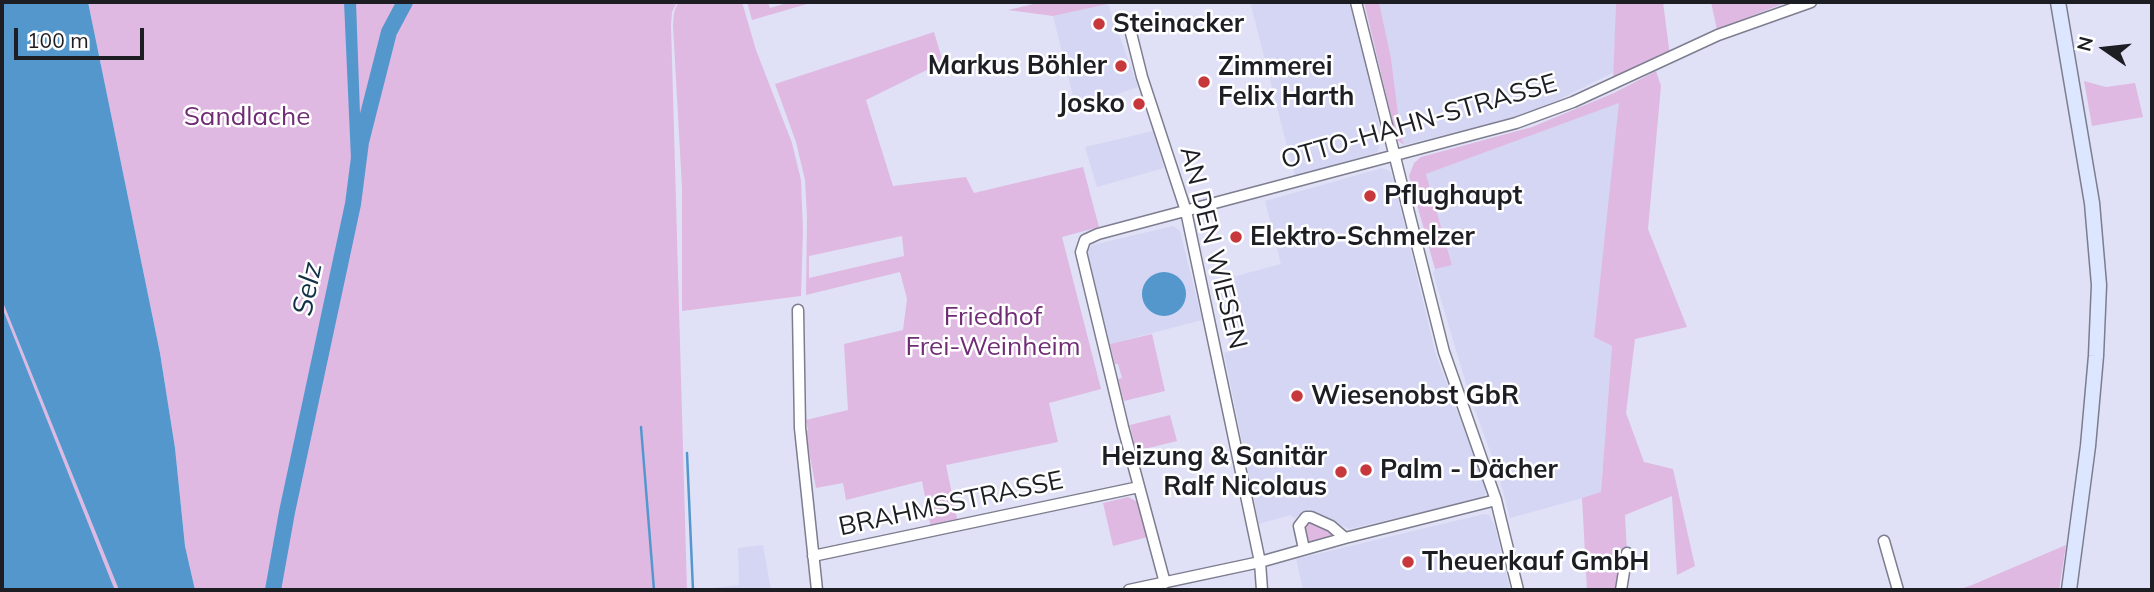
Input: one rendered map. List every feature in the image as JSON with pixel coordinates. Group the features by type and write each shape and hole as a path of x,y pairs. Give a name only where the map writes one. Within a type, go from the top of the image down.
{"main road":[{"path":"2058,2 2092,203 2099,285 2088,446 2069,590"}],"street":[{"path":"1356,2 1444,352 1496,500 1518,590"},
{"name":"OTTO-HAHN-STRASSE","path":"1139,487 1082,254 1082,244 1089,237 1516,122 1573,102 1718,35 1811,2"},
{"name":"AN DEN WIESEN","path":"1130,29 1144,82 1186,211 1260,562 1262,590"},
{"path":"798,310 800,428 817,590"},
{"path":"1139,487 1165,583"},
{"name":"BRAHMSSTRASSE","path":"813,556 1139,487"},
{"path":"1129,590 1165,583 1186,584 1304,549 1496,500"},
{"path":"1304,549 1299,526 1306,517 1331,526 1345,538"},
{"path":"1884,541 1898,590"},
{"path":"1621,590 1627,553"}],"shaded area":[{"path":"1250,2 1347,2 1354,12 1361,37 1381,136 1378,152 1295,177"},
{"path":"1379,2 1616,2 1614,72 1520,116 1404,145 1391,58"},
{"path":"1108,4 1138,87 1076,108 1053,16"},
{"path":"1620,102 1594,337 1612,346 1601,493 1510,518 1433,273 1435,269 1452,264 1426,174"},
{"path":"1153,131 1164,168 1097,187 1085,147"},
{"path":"1382,168 1390,171 1393,178 1436,355 1485,485 1485,495 1479,499 1349,529 1309,509 1295,518 1290,515 1259,524 1224,353 1230,351 1217,281 1281,264 1265,201"},
{"path":"1173,226 1180,231 1202,320 1110,344 1087,251 1092,245"},
{"path":"1489,515 1495,527 1510,590 1303,590 1296,559"},
{"path":"763,545 771,590 696,590 739,585 738,548"}],"green space":[{"path":"88,2 677,2 672,12 671,25 687,590 195,590 185,546 175,448 160,353"},
{"path":"678,2 742,2 756,50 792,143 801,180 801,296 682,311 682,188 673,26"},
{"path":"747,2 768,2 770,8 791,2 814,2 752,20"},
{"path":"1042,2 1108,4 1053,16 1008,10"},
{"path":"1364,2 1379,2 1391,58 1404,145 1397,140"},
{"path":"1616,2 1663,2 1670,56 1613,83"},
{"path":"1711,2 1787,2 1717,30"},
{"name":"Friedhof Frei-Weinheim","path":"934,32 943,62 866,100 893,186 966,177 974,193 1083,167 1099,227 1062,237 1101,389 1049,403 1058,442 946,465 958,523 931,528 922,481 846,500 843,483 816,488 805,431 808,430 806,420 848,410 844,344 903,330 907,299 900,272 806,295 805,180 796,142 775,84","holes":["902,236 904,256 809,278 809,256"]},
{"path":"1656,71 1661,86 1648,229 1687,327 1635,339 1626,413 1644,462 1673,469 1695,566 1677,575 1672,496 1625,515 1627,553 1621,590 1587,590 1582,498 1601,492 1612,346 1594,337 1619,103 1426,174 1452,265 1435,269 1409,176 1414,163 1421,157 1532,127 1614,93"},
{"path":"2084,81 2106,87 2135,83 2143,117 2092,126"},
{"path":"2,300 119,590 115,590 112,583 2,307"},
{"path":"1152,334 1165,391 1124,401 1118,379 1122,378 1110,344"},
{"path":"1170,415 1177,441 1136,451 1130,425"},
{"path":"1128,497 1138,502 1148,537 1113,546 1103,503"},
{"path":"1309,520 1332,530 1334,537 1311,545 1308,543 1303,524"},
{"path":"2066,545 2059,590 1957,590 1972,585"}],"water":[{"path":"2,2 88,2 160,353 175,448 185,546 195,590 119,590 2,300"},
{"name":"Sandlache","path":"344,2 356,2 361,142 353,204"},
{"path":"1164,272 1180,278 1186,294 1180,310 1164,316 1148,310 1142,294 1148,278"},
{"path":"2,307 112,583 115,590 2,590"}],"waterway":[{"name":"Selz","path":"273,590 287,512 353,204 361,142 389,32 405,2"},
{"path":"641,427 654,590"},
{"path":"687,453 693,590"}],"place":[{"name":"Steinacker","path":"1099,24"},
{"name":"Markus Böhler","path":"1121,66"},
{"name":"Zimmerei Felix Harth","path":"1204,82"},
{"name":"Josko","path":"1139,104"},
{"name":"Pflughaupt","path":"1370,196"},
{"name":"Elektro-Schmelzer","path":"1236,237"},
{"name":"Wiesenobst GbR","path":"1297,396"},
{"name":"Palm - Dächer","path":"1366,470"},
{"name":"Heizung & Sanitär Ralf Nicolaus","path":"1341,472"},
{"name":"Theuerkauf GmbH","path":"1408,562"}]}
